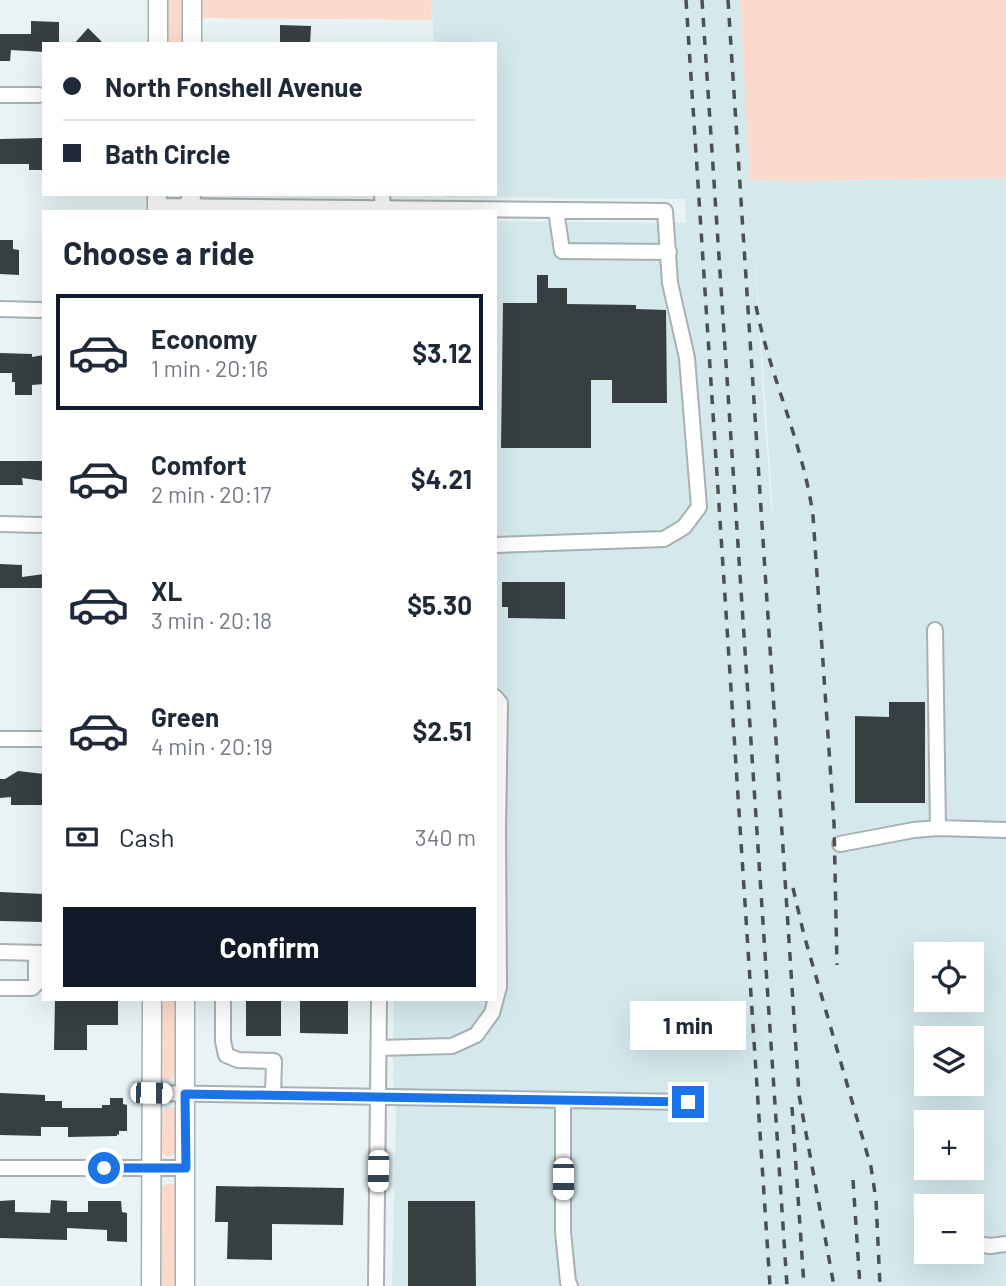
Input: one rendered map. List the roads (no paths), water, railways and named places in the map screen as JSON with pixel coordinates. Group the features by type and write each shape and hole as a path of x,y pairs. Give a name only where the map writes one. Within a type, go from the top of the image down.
{"main road":[{"path":"158,42 159,0"},
{"path":"192,0 192,42"},
{"path":"151,1286 152,1001"},
{"path":"185,1001 185,1286"}],"street":[{"path":"0,94 39,95"},
{"path":"157,204 232,200 665,211 670,283 687,358 699,507 684,527 664,539 497,545"},
{"path":"556,210 562,251 669,252"},
{"path":"0,309 40,310"},
{"path":"0,524 40,525"},
{"path":"935,630 938,828"},
{"path":"497,699 500,703 497,798"},
{"path":"0,739 42,739"},
{"path":"840,844 914,830 1006,830"},
{"path":"497,882 497,994"},
{"path":"0,952 40,953 36,984 32,988 0,988"},
{"path":"223,1001 223,1041 226,1055 238,1060 274,1061 273,1095"},
{"path":"376,1286 379,1001"},
{"path":"379,1048 452,1046 476,1035 492,1013 495,1001"},
{"path":"151,1093 688,1102"},
{"path":"563,1100 563,1232 570,1286"},
{"path":"0,1168 186,1168"},
{"path":"984,1245 1006,1244"}],"railway":[{"path":"686,0 770,1286"},
{"path":"702,0 787,1286"},
{"path":"728,0 799,1095 834,1286"},
{"path":"756,306 769,359 802,462 813,516 834,823 837,965"},
{"path":"793,888 871,1167 876,1200 880,1286"},
{"path":"792,1107 804,1286"},
{"path":"853,1180 860,1286"}]}
